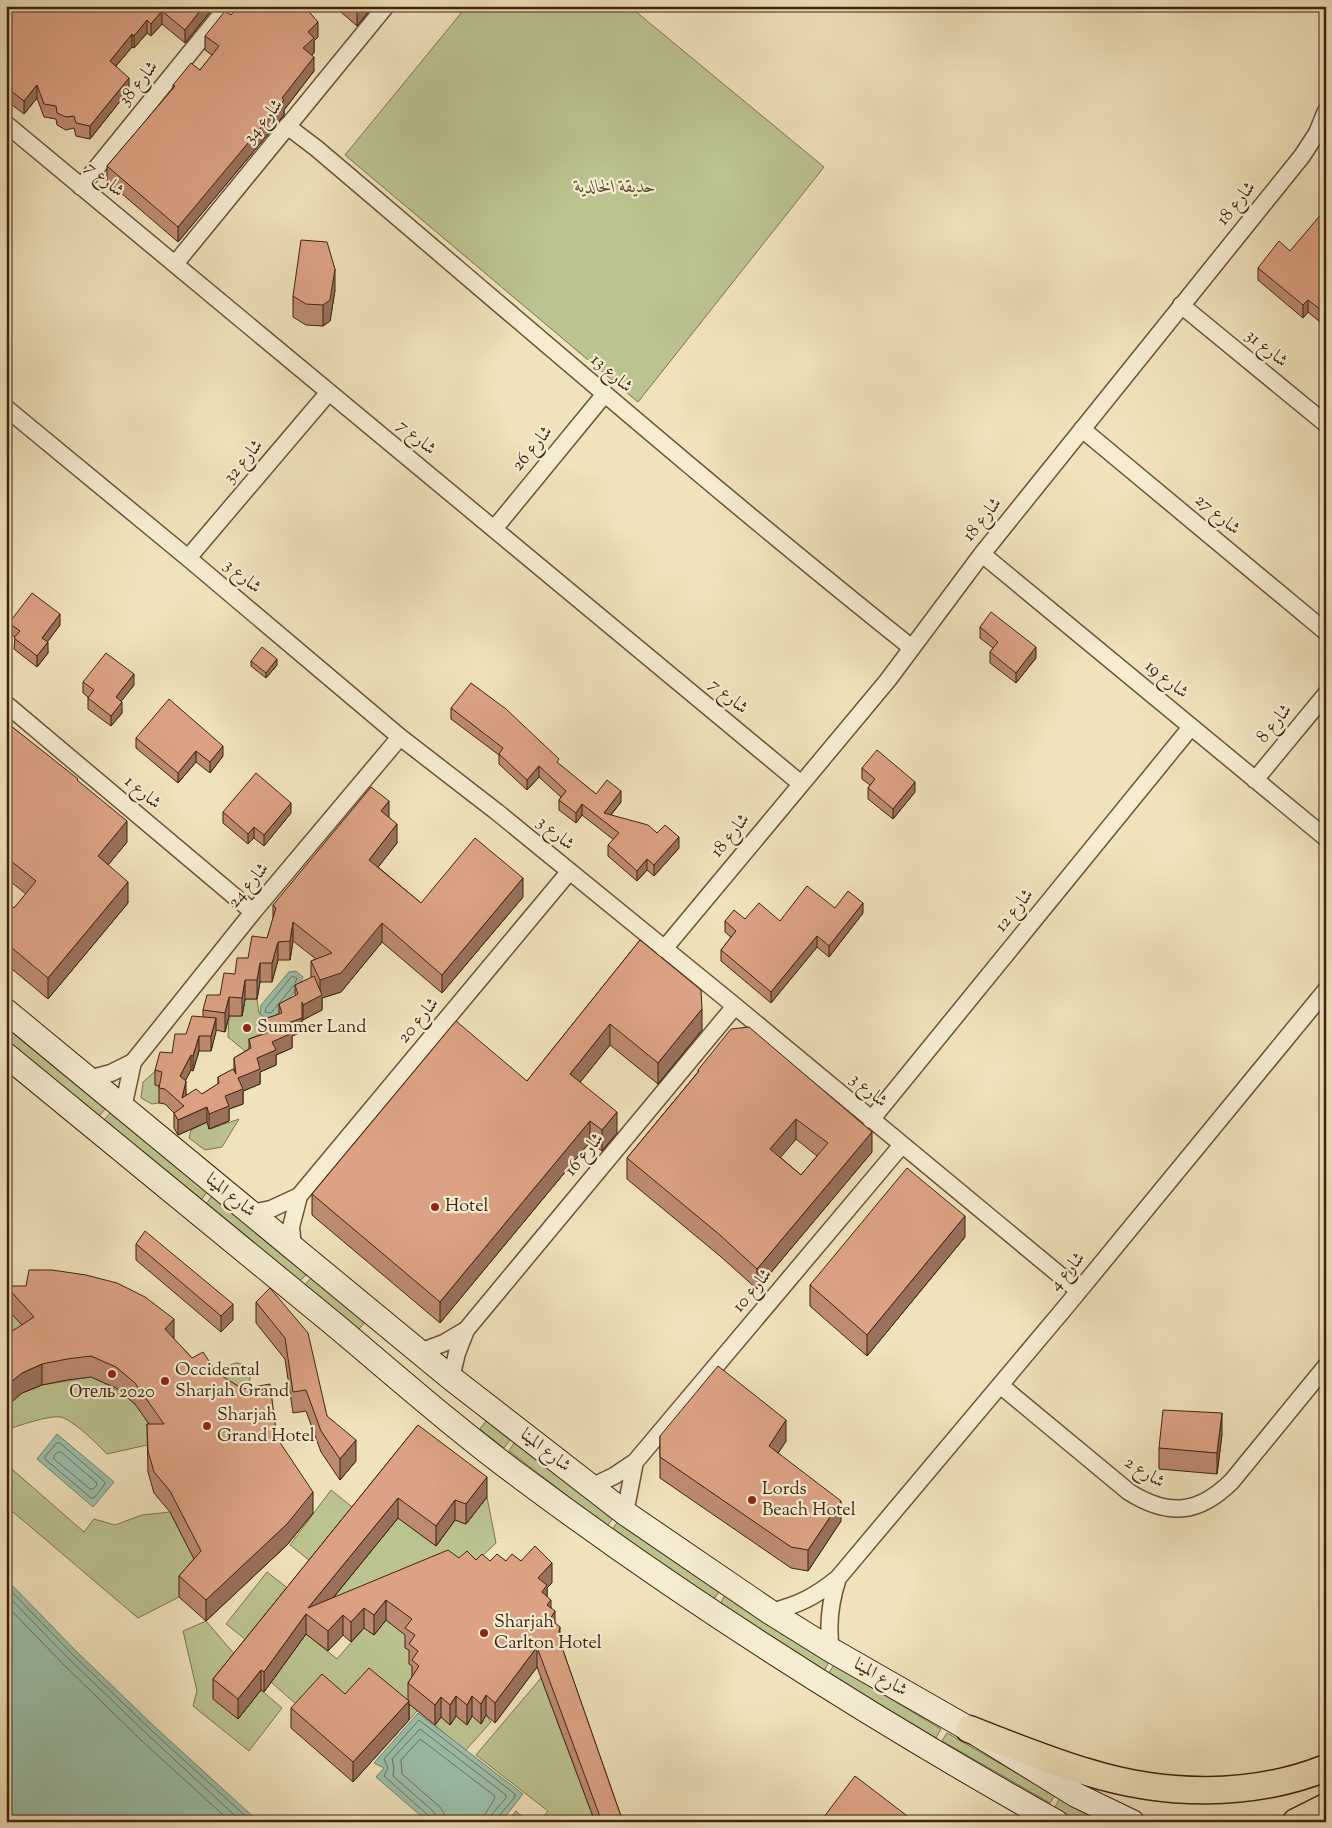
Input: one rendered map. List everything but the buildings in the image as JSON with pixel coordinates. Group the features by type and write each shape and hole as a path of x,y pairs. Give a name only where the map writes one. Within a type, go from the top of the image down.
{"main road":[{"name":"شارع المينا","path":"6,1011 451,1378 626,1513 770,1612 831,1650 969,1729 1076,1795 1132,1822"},
{"name":"شارع المينا","path":"6,1054 394,1375 520,1476 639,1563 786,1662 1056,1822"},
{"path":"394,1375 406,1374 417,1377 466,1412 476,1410 482,1402"},
{"path":"969,1729 1086,1772 1114,1780 1156,1787 1198,1790 1241,1788 1284,1781 1326,1768"},
{"path":"1296,1822 1326,1807"}],"street":[{"name":"شارع 38","path":"81,186 228,6"},
{"name":"شارع 34","path":"175,264 386,6"},
{"name":"شارع 18","path":"664,949 800,783 888,680 982,554 1302,156 1325,118"},
{"name":"شارع 7","path":"6,124 800,783"},
{"name":"شارع 13","path":"287,126 316,148 510,311 604,395 912,648"},
{"name":"شارع 31","path":"1181,305 1326,424"},
{"name":"شارع 32","path":"188,558 329,392"},
{"name":"شارع 26","path":"494,529 604,395"},
{"name":"شارع 3","path":"6,408 188,558 400,738 497,812 1079,1291"},
{"name":"شارع 27","path":"1082,429 1326,632"},
{"name":"شارع 19","path":"982,554 1326,838"},
{"name":"شارع 8","path":"1255,780 1326,694"},
{"name":"شارع 1","path":"6,704 253,912"},
{"name":"شارع 12","path":"870,1120 1191,727"},
{"name":"شارع 24","path":"88,1079 111,1073 132,1062 253,912 400,738"},
{"name":"شارع 20","path":"293,1248 292,1217 299,1196 569,872"},
{"name":"شارع 4","path":"770,1612 802,1603 838,1578 1079,1291 1326,990"},
{"name":"شارع 16","path":"451,1378 466,1330 735,1006"},
{"name":"شارع 24","path":"123,1108 132,1062"},
{"name":"شارع 10","path":"591,1486 614,1476 635,1462 901,1146"},
{"name":"شارع 20","path":"251,1213 271,1209 299,1196"},
{"name":"شارع 16","path":"420,1352 466,1330"},
{"name":"شارع 2","path":"1000,1385 1129,1492 1145,1502 1164,1508 1183,1509 1202,1504 1218,1494 1232,1481 1326,1366"},
{"path":"626,1513 635,1462"},
{"name":"شارع 4","path":"831,1650 828,1622 832,1596 838,1578"}],"green space":[{"name":"حديقة الخالدية","path":"467,6 629,6 824,167 638,402 345,155"},
{"path":"245,999 257,999 259,1013 266,1018 267,1047 245,1051 228,1037 229,1016 242,1016"},
{"path":"10,1029 106,1108 99,1116 6,1039 6,1033"},
{"path":"160,1067 156,1085 162,1087 159,1103 152,1104 141,1098 143,1082"},
{"path":"111,1112 207,1192 201,1200 104,1120"},
{"path":"239,1119 222,1147 205,1150 189,1138 191,1130 207,1122 210,1129"},
{"path":"212,1196 307,1274 300,1281 206,1204"},
{"path":"311,1278 365,1322 358,1330 305,1285"},
{"path":"11,1313 37,1340 6,1356 6,1319"},
{"path":"235,1363 245,1365 250,1372 249,1381 242,1388 226,1381 226,1370"},
{"path":"91,1377 115,1389 133,1403 146,1420 157,1445 147,1445 107,1454 78,1427 60,1417 41,1419 6,1430 6,1406 22,1393 42,1385"},
{"path":"486,1421 510,1440 504,1448 480,1429"},
{"path":"514,1443 613,1518 607,1526 509,1451"},
{"path":"6,1464 84,1532 94,1519 115,1525 142,1515 170,1512 201,1572 179,1597 138,1618 6,1506"},
{"path":"331,1490 356,1510 314,1564 290,1545"},
{"path":"487,1497 496,1543 459,1578 324,1609 398,1518 436,1546 455,1520 466,1524"},
{"path":"618,1521 720,1590 714,1599 612,1530"},
{"path":"267,1572 290,1590 250,1643 226,1624"},
{"path":"725,1595 829,1662 824,1671 720,1604"},
{"path":"386,1620 412,1639 424,1703 409,1720 305,1712 271,1682 306,1634 337,1659 364,1628 374,1635"},
{"path":"206,1621 242,1663 238,1718 261,1690 282,1708 249,1751 193,1706 197,1691 183,1631"},
{"path":"834,1665 941,1729 936,1738 828,1674"},
{"path":"541,1678 595,1822 540,1822 548,1811 476,1755"},
{"path":"486,1715 491,1722 465,1751 435,1725 441,1717 450,1725 456,1716 467,1724 472,1716"},
{"path":"947,1733 1055,1795 1050,1803 942,1741"},
{"path":"1060,1798 1097,1819 1095,1822 1081,1822 1055,1807"},
{"path":"516,1811 528,1822 507,1822"}],"water":[{"path":"296,971 303,977 290,998 274,1017 268,1018 263,1016 260,1013 261,1005 289,972"},
{"path":"57,1434 114,1482 93,1507 37,1459"},
{"path":"6,1579 76,1651 156,1728 259,1822 6,1822"},
{"path":"418,1713 523,1794 501,1822 428,1822 376,1777 384,1768 374,1763"}],"place":[{"name":"Summer Land","path":"247,1028"},
{"name":"Hotel","path":"435,1207"},
{"name":"Отель 2020","path":"112,1374"},
{"name":"Occidental Sharjah Grand","path":"165,1381"},
{"name":"Sharjah Grand Hotel","path":"207,1426"},
{"name":"Lords Beach Hotel","path":"752,1500"},
{"name":"Sharjah Carlton Hotel","path":"484,1633"}]}
